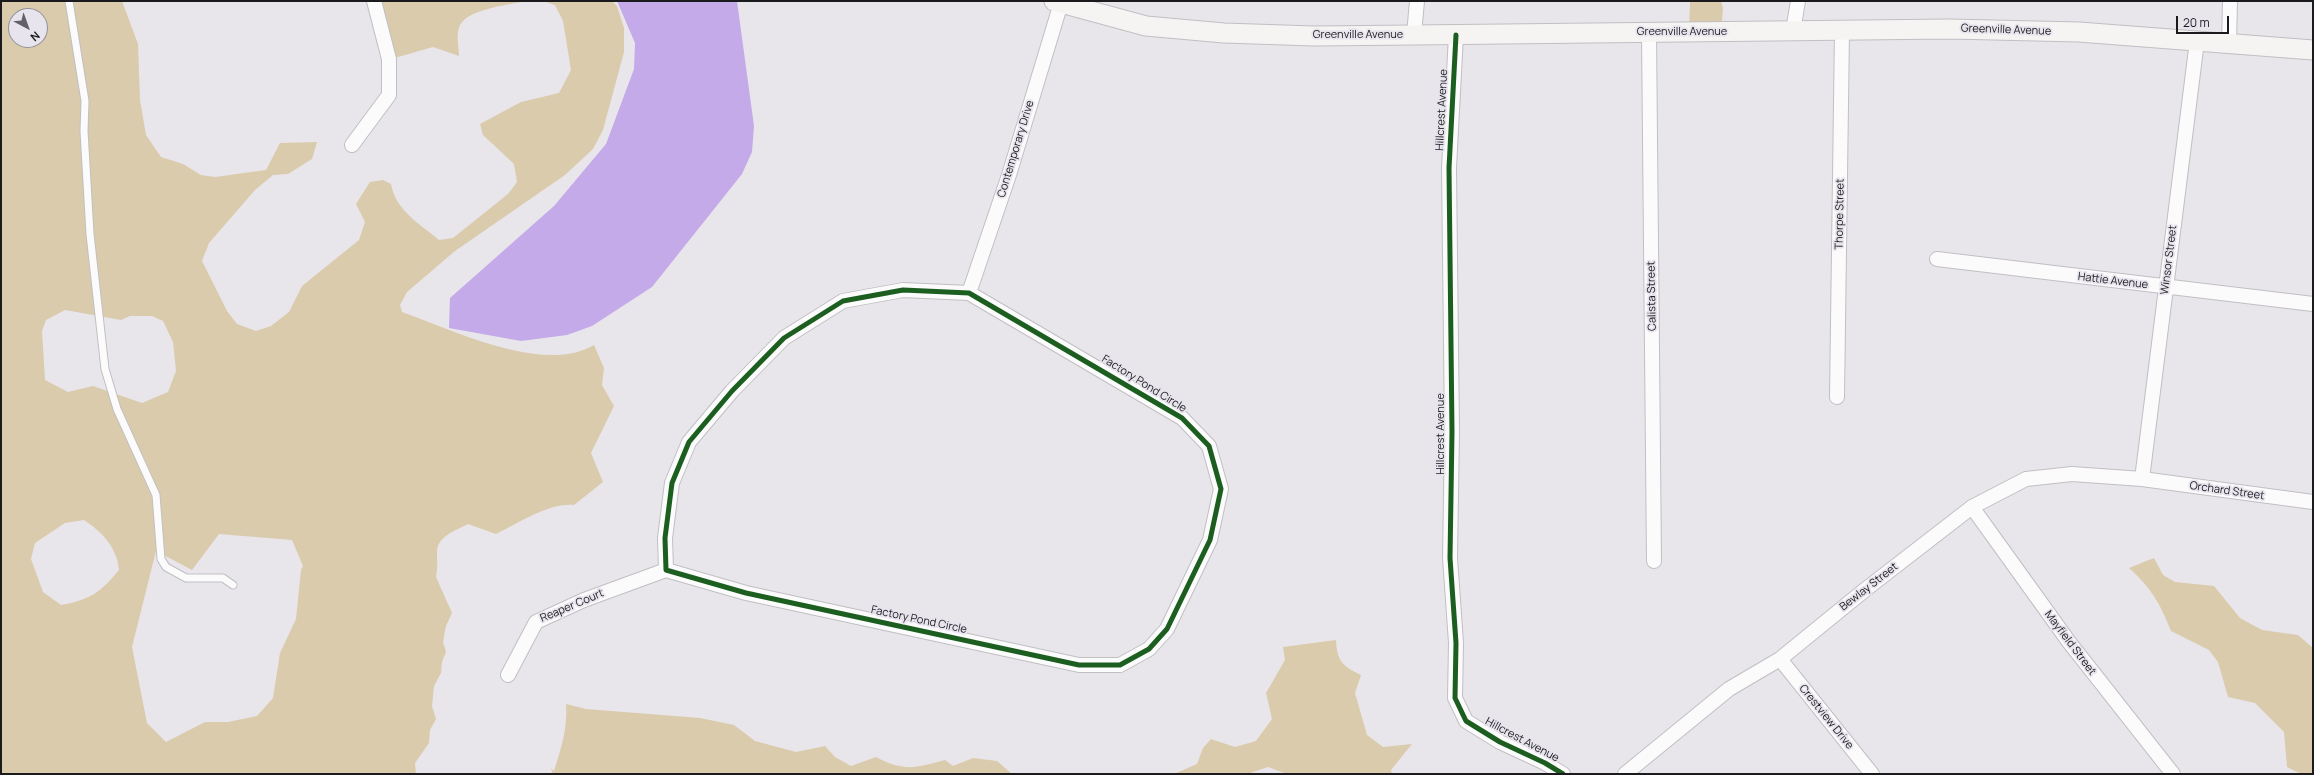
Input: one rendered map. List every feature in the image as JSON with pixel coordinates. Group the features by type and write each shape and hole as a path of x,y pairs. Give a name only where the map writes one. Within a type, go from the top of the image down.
{"main road":[{"name":"Greenville Avenue","path":"1058,2 1146,26 1216,32 1314,36 1950,29 2079,32 2313,50"}],"street":[{"path":"352,145 389,95 389,59 374,1"},
{"path":"1414,35 1417,1"},
{"path":"1793,31 1798,1"},
{"path":"2229,43 2230,1"},
{"name":"Contemporary Drive","path":"969,293 1009,175 1058,2"},
{"name":"Thorpe Street","path":"1837,397 1842,30"},
{"name":"Calista Street","path":"1649,32 1654,561"},
{"name":"Hillcrest Avenue","path":"1456,35 1449,168 1452,432 1450,558 1456,643 1455,698 1466,721 1500,742 1545,763 1563,774"},
{"name":"Winsor Street","path":"2142,479 2197,41"},
{"name":"Hattie Avenue","path":"1937,259 2313,304"},
{"name":"Factory Pond Circle","path":"903,290 969,293 1182,418 1209,446 1221,489 1210,540 1167,629 1149,649 1120,665 1079,665 783,602 666,570 665,538 672,483 689,442 732,392 784,338 843,301 903,290"},
{"name":"Bewlay Street","path":"1625,774 1729,689 1780,660 1866,589 1972,507 2026,479 2072,474 2142,479"},
{"name":"Orchard Street","path":"2142,479 2313,502"},
{"name":"Mayfield Street","path":"1972,507 2069,642 2173,774"},
{"name":"Reaper Court","path":"508,675 536,622 584,600 666,570"},
{"name":"Crestview Drive","path":"1780,660 1872,774"}],"lane":[{"path":"69,1 85,101 84,131 90,234 105,369 116,409 156,495 161,559 166,567 186,578 223,578 233,585"}],"shaded area":[{"path":"1,1 122,1 138,44 140,100 146,135 161,157 183,164 201,175 215,177 266,170 280,143 317,142 312,159 288,174 273,175 255,190 209,243 202,261 227,311 237,324 256,331 271,326 289,312 302,286 359,240 365,222 356,204 370,182 383,180 391,184 398,202 409,216 439,240 453,238 508,194 517,182 514,164 483,135 480,124 521,102 559,93 571,70 563,21 555,5 543,1 612,1 617,6 624,28 624,52 603,130 593,149 565,175 455,251 407,292 400,305 402,312 446,329 498,346 525,352 550,355 573,353 594,345 604,368 602,385 614,406 591,453 603,482 574,505 564,505 544,510 496,534 468,524 448,534 440,542 437,552 436,577 452,613 446,626 443,642 446,652 442,662 441,673 434,686 432,706 436,719 430,730 429,743 415,763 416,774 1,774","holes":["65,310 121,320 130,316 152,316 163,321 173,342 176,371 168,392 142,403 93,386 68,392 45,380 42,331 46,320","84,520 108,541 115,554 119,570 94,594 80,601 61,605 43,592 31,559 35,543 65,523","219,534 292,540 303,566 301,570 296,619 280,653 273,698 257,716 228,722 205,722 166,742 147,723 132,647 156,551 192,570"]},
{"path":"375,1 526,1 499,6 469,16 459,28 459,56 433,47 391,59"},
{"path":"617,1 737,1 754,126 752,152 742,174 652,287 592,326 567,335 521,341 449,328 450,298 554,206 606,144 634,69 635,43"},
{"path":"1690,1 1721,1 1723,8 1721,34 1689,32"},
{"path":"2154,558 2163,575 2175,582 2214,586 2240,618 2262,630 2298,635 2313,648 2313,774 2301,774 2287,767 2284,732 2255,703 2228,697 2218,662 2209,650 2171,631 2154,596 2129,568"},
{"path":"1336,640 1339,658 1345,666 1361,675 1355,693 1367,735 1383,747 1412,744 1391,770 1392,774 1287,774 1268,767 1247,774 1174,774 1197,764 1203,748 1211,739 1235,747 1256,741 1272,719 1266,693 1285,660 1283,647"},
{"path":"566,704 586,709 700,718 734,725 755,741 796,752 825,746 835,757 851,766 876,757 902,767 917,767 945,760 953,766 973,758 997,761 1012,774 553,774 551,768 554,771 563,738 566,721"}],"cycle path":[{"path":"1456,35 1449,168 1452,432 1450,558 1456,643 1455,698 1466,721 1500,742 1545,763 1563,774"},
{"path":"903,290 969,293 1182,418 1209,446 1221,489 1210,540 1167,629 1149,649 1120,665 1079,665 746,593 666,570 665,538 672,483 689,442 732,391 784,338 843,301 903,290"}]}
